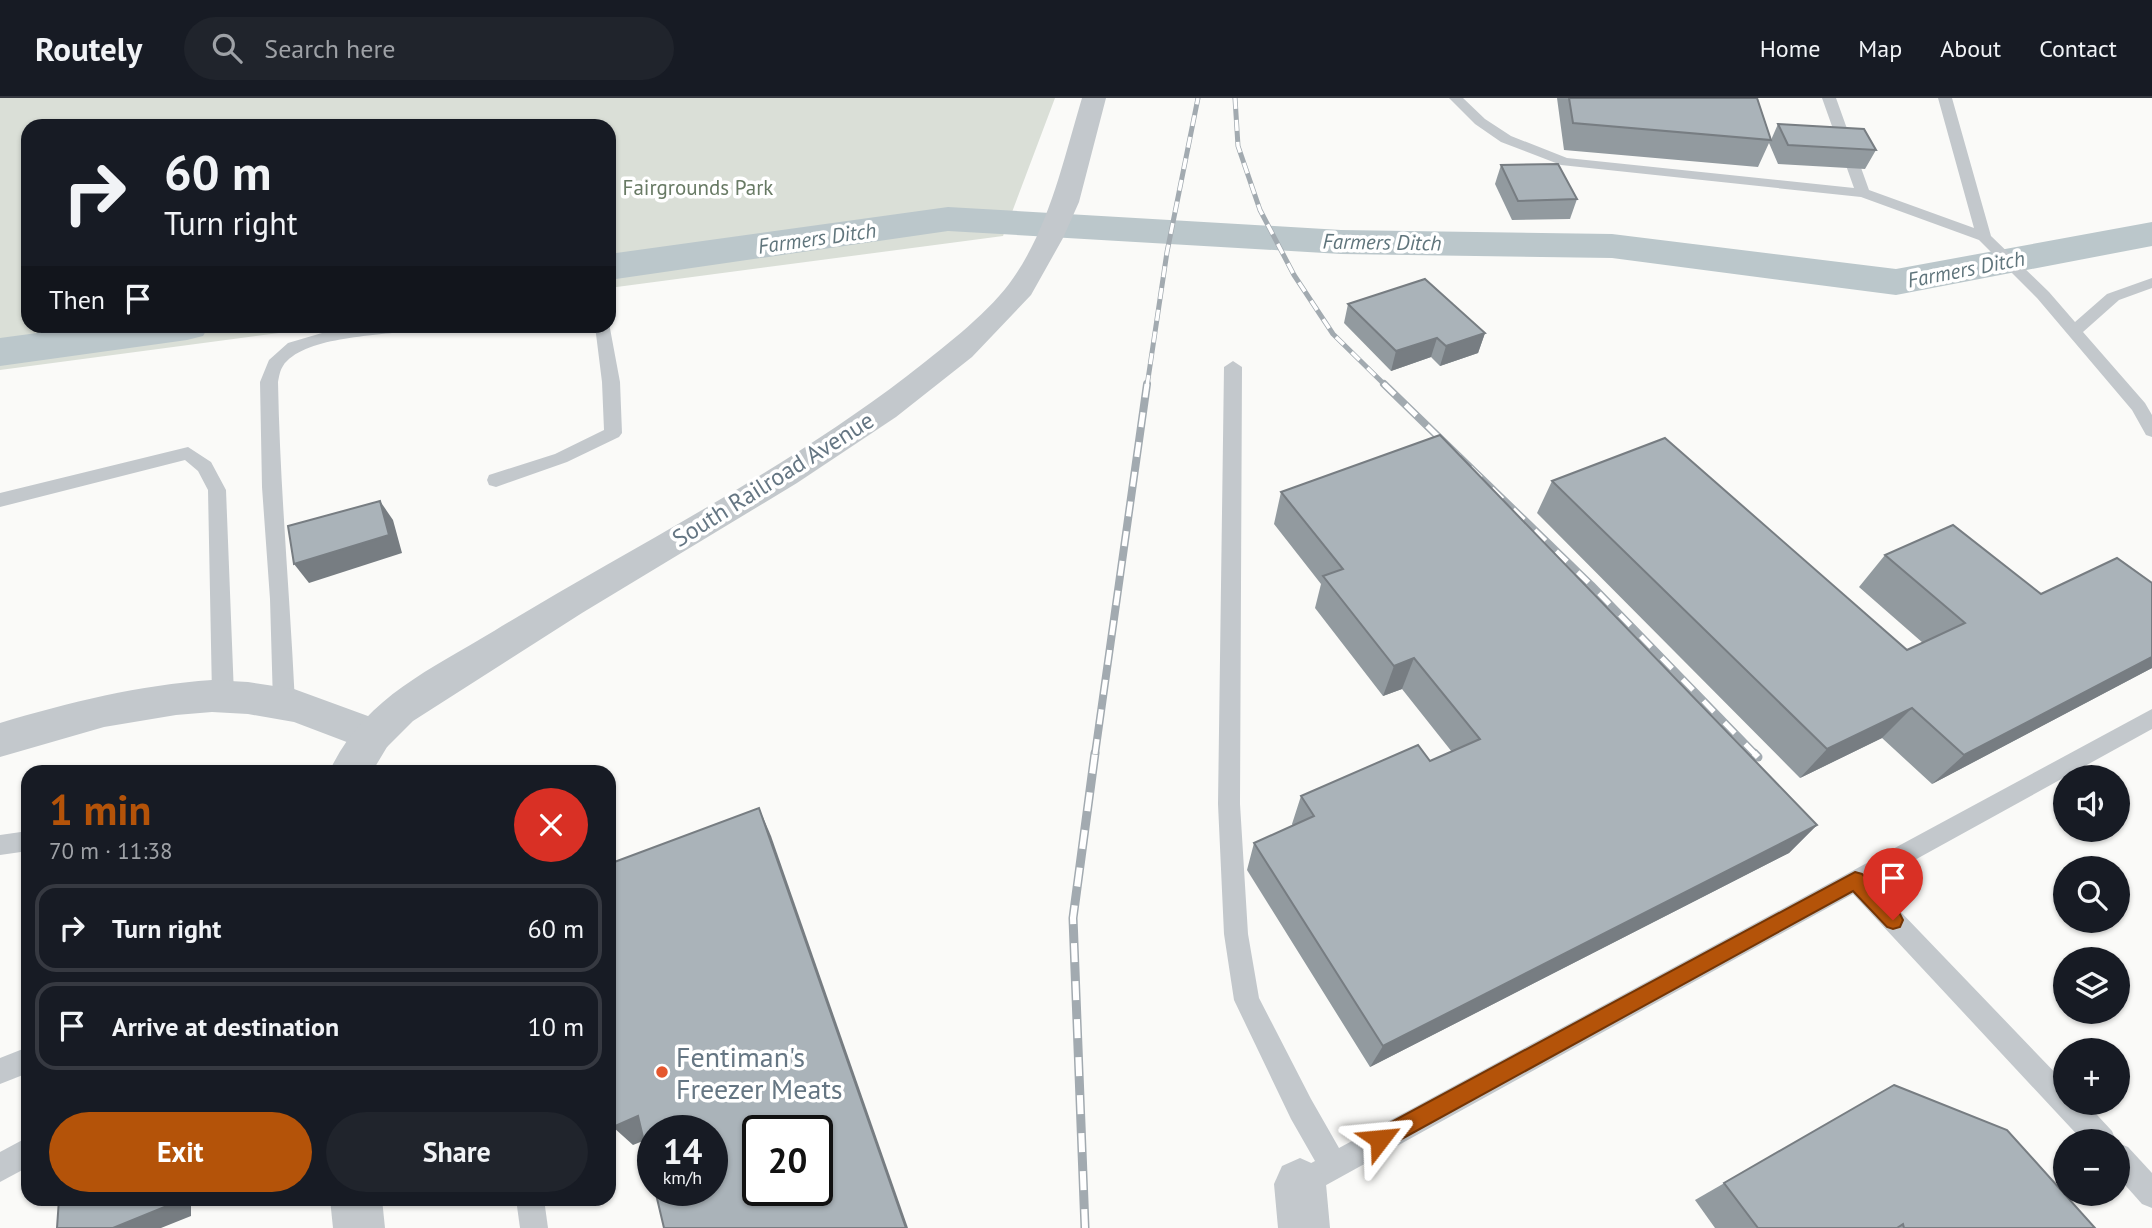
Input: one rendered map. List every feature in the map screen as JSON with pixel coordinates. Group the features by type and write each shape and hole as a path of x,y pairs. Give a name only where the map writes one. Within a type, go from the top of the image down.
{"street":[{"name":"South Railroad Avenue","path":"354,765 373,736 399,709 569,603 785,475 885,409 961,350 1021,289 1049,238 1065,202 1094,98"},
{"path":"0,740 44,726 129,706 223,695 284,703 373,736"},
{"path":"357,1206 359,1228"}],"lane":[{"path":"1456,98 1472,117 1495,134 1531,152 1566,162 1863,193 1984,237 2043,295 2139,407 2152,431"},
{"path":"1829,98 1863,193"},
{"path":"1945,98 1984,237"},
{"path":"2074,331 2113,297 2152,283"},
{"path":"284,703 280,599 271,487 269,382 275,364 294,347 322,338 358,333"},
{"path":"496,480 561,458 613,433 611,382 604,333"},
{"path":"1234,367 1228,804 1236,934 1247,1000 1301,1109 1312,1192 1855,880 2152,718"},
{"path":"0,500 188,453 205,467 217,489 223,695"},
{"path":"0,845 21,842"},
{"path":"1855,880 2053,1089"},
{"path":"0,1071 21,1063"},
{"path":"2077,1115 2091,1129"},
{"path":"0,1168 21,1155"},
{"path":"2130,1170 2152,1194"},
{"path":"531,1206 534,1228"}],"green space":[{"name":"Fairgrounds Park","path":"0,98 1055,98 1003,236 616,287 616,119 21,119 21,333 279,333 0,370"}],"building":[{"path":"1569,98 1757,98 1771,140 1573,123"},
{"path":"1778,124 1864,129 1876,150 1788,145"},
{"path":"1558,164 1577,199 1518,201 1501,165"},
{"path":"1425,279 1485,333 1446,346 1437,338 1396,351 1348,304"},
{"path":"1440,435 1817,825 1383,1046 1254,843 1314,816 1301,796 1418,745 1430,761 1480,739 1414,658 1394,666 1323,576 1343,569 1281,492"},
{"path":"1665,438 1907,650 1965,623 1885,555 1953,525 2041,594 2117,558 2152,583 2152,657 1964,755 1912,708 1827,749 1552,481"},
{"path":"380,501 389,535 294,564 288,526"},
{"path":"759,808 906,1228 664,1228 659,1206 728,1206 728,1115 637,1115 616,1126 616,861"},
{"path":"1894,1085 2007,1130 2053,1181 2053,1206 2075,1206 2095,1228 1904,1228 1903,1224 1897,1228 1758,1228 1724,1183"},
{"path":"59,1206 167,1206 113,1228 57,1228"}],"waterway":[{"name":"Farmers Ditch","path":"616,266 948,219 1341,242 1612,246 1896,282 2152,234"},
{"name":"Farmers Ditch","path":"0,352 137,333"}],"railway":[{"path":"1147,386 1167,252 1198,98"},
{"path":"1235,98 1238,146 1260,210 1294,275 1333,334 1386,386"},
{"path":"1095,754 1147,384"},
{"path":"1384,384 1591,585 1755,754"},
{"path":"1085,1228 1073,918 1095,753"},
{"path":"1755,754 1758,757"}],"place":[{"name":"Fentiman's Freezer Meats","path":"662,1072"}],"route":[{"path":"1380,1139 1855,880 1893,920"}]}
